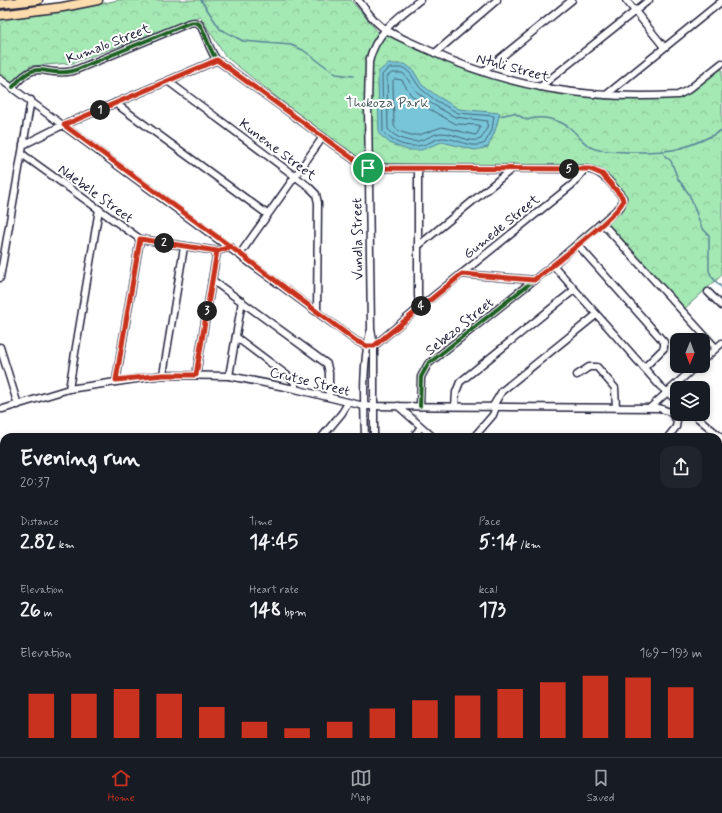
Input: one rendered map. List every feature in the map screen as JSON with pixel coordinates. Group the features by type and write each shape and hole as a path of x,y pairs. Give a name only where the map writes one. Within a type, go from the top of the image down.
{"main road":[{"path":"0,4 38,0"},
{"path":"0,15 63,7 98,0"}],"street":[{"name":"Ntuli Street","path":"358,0 385,29 434,53 482,72 540,87 581,94 682,94 722,63"},
{"name":"Vundla Street","path":"374,433 374,346 371,329 368,168 369,62 374,47 385,29 420,0"},
{"path":"434,53 497,0"},
{"path":"482,72 572,0"},
{"path":"626,0 664,47"},
{"path":"540,87 649,0"},
{"path":"606,95 722,1"},
{"name":"Kumalo Street","path":"13,87 22,77 32,70 40,69 50,73 73,71 193,22 200,25 212,54 217,60"},
{"path":"23,145 64,125 217,60 356,161 368,168 418,170 513,168 585,169"},
{"path":"0,79 13,87 317,311 367,346 374,346"},
{"name":"Kunene Street","path":"168,82 313,190 318,198 317,311"},
{"path":"0,278 30,100"},
{"path":"115,104 267,214"},
{"path":"240,254 323,137"},
{"name":"Ndebele Street","path":"22,154 140,239 217,251 231,247"},
{"path":"418,246 513,168"},
{"name":"Sebezo Street","path":"420,406 421,377 425,368 578,245 621,206 623,201 622,197 602,174 595,170 585,169"},
{"name":"Gumede Street","path":"374,346 573,184 585,169"},
{"path":"418,170 419,308"},
{"path":"69,388 99,210"},
{"path":"602,223 716,348"},
{"path":"116,380 140,239"},
{"path":"578,245 664,342 664,348 644,368"},
{"path":"163,375 184,247"},
{"path":"196,375 217,251"},
{"path":"553,265 596,315 670,395"},
{"path":"462,274 534,280"},
{"path":"212,280 327,364 330,373 329,397"},
{"path":"455,406 457,387 460,382 574,290"},
{"path":"708,292 722,306"},
{"path":"229,376 242,301"},
{"path":"477,433 493,415 495,406 502,391 596,315"},
{"name":"Vundla Street","path":"365,433 364,406 367,346 371,329"},
{"path":"236,337 292,379 295,383 295,389"},
{"path":"710,354 722,343"},
{"path":"0,347 18,405"},
{"path":"577,375 589,367 597,367 615,388 616,407"},
{"path":"651,407 688,373"},
{"name":"Crutse Street","path":"2,409 69,388 116,380 163,375 229,376 295,389 364,406 651,407 664,409 676,417 677,424 671,433"},
{"path":"326,433 348,403"},
{"path":"398,406 429,433"},
{"path":"701,421 716,433"},
{"path":"417,433 422,427"}],"green space":[{"name":"Thokoza Park","path":"118,0 351,0 377,31 430,54 487,74 584,93 675,94 688,89 722,61 722,275 682,311 604,224 623,201 599,170 366,163 314,127 225,56 200,16 73,63 30,66 11,83 0,76 0,19 73,10"}],"water":[{"path":"388,64 405,64 413,70 422,85 459,109 500,113 495,131 488,147 475,150 442,142 421,150 408,150 391,144 379,134 378,72"}],"waterway":[{"path":"201,0 220,29 243,41 291,45 303,50 336,74 353,76"},
{"path":"499,116 514,113 527,120 538,118 555,120 570,128 584,142 595,149 623,152 648,152 677,149 712,136 722,130"},
{"path":"662,150 665,156 671,161 678,179 689,194 702,228 709,235 709,271 712,277 722,288"}],"cycle path":[{"path":"13,87 29,72 35,70 54,72 73,71 193,22 199,24 201,27 217,60 356,161 368,168 585,169 597,172 607,179 623,198 621,206 553,265 428,364 421,377 420,406"}],"route":[{"path":"368,168 356,161 217,60 64,125 231,247 222,251 217,251 140,239 116,380 163,375 196,375 217,251 222,251 226,249 231,247 356,341 367,346 374,346 462,274 534,280 578,245 620,208 623,201 623,198 602,174 598,171 590,169 513,168 418,170 368,168"}]}
